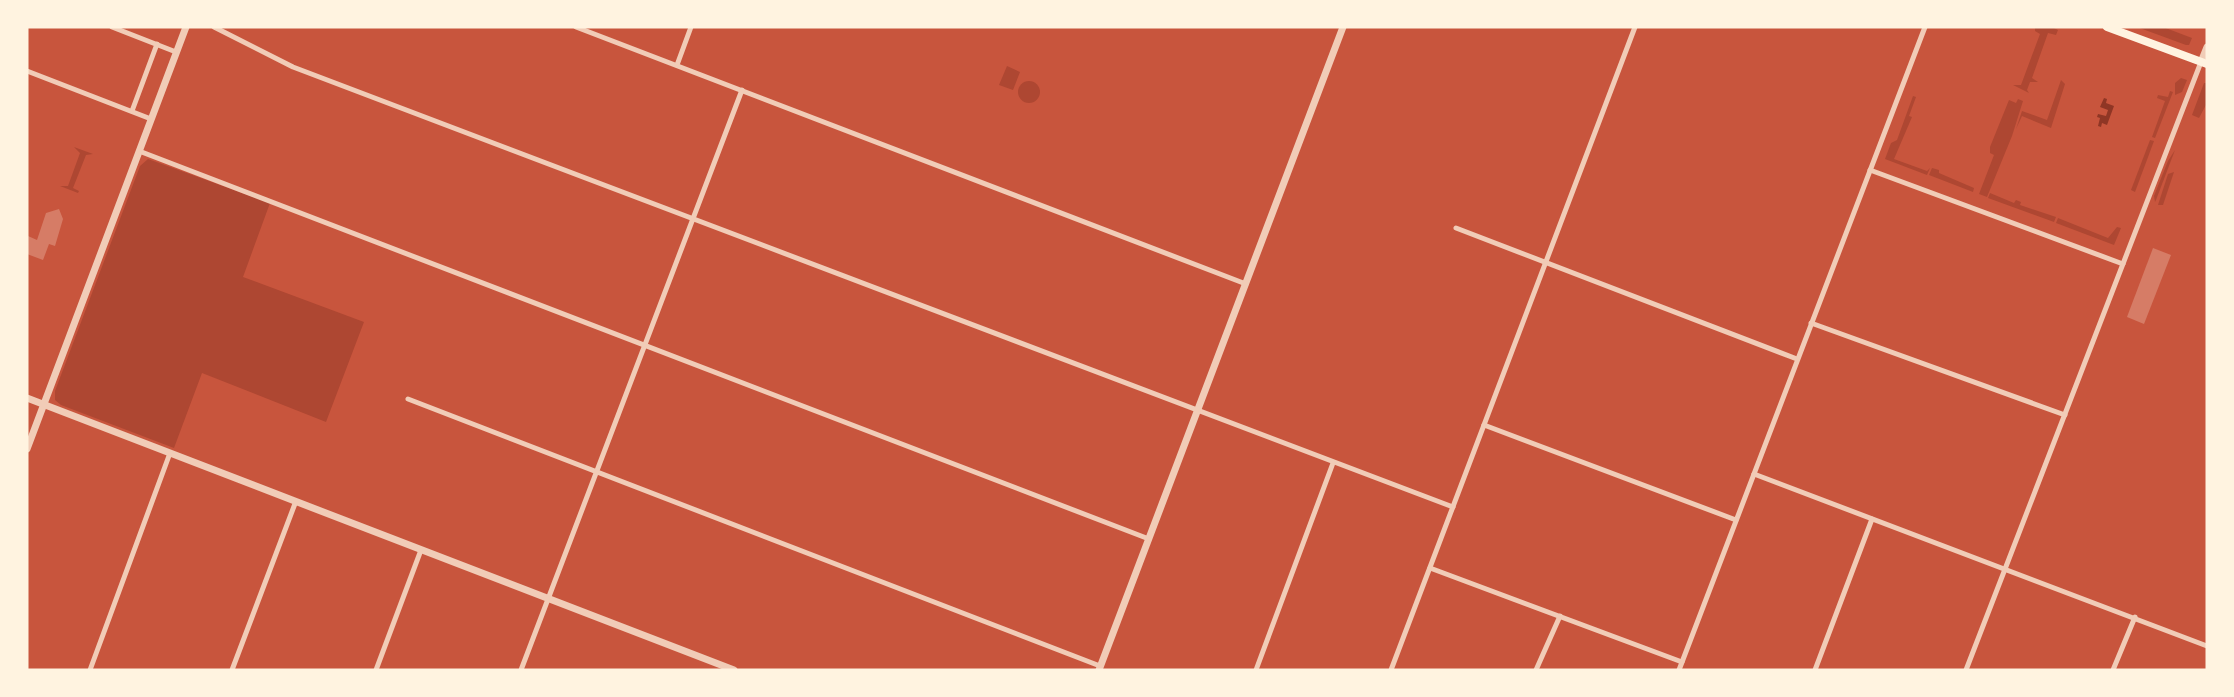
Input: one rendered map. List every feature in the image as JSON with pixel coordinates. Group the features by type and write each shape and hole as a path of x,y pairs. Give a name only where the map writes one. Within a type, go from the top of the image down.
{"main road":[{"path":"2107,27 2204,63"}],"street":[{"path":"112,27 176,52"},
{"path":"27,449 186,27"},
{"path":"214,27 293,67 1453,507"},
{"path":"576,27 1246,284"},
{"path":"678,65 691,27"},
{"path":"408,399 1099,668 1343,27"},
{"path":"1391,670 1635,27"},
{"path":"1679,670 1924,27"},
{"path":"132,111 157,44"},
{"path":"1966,670 2123,264 2204,63 2207,47"},
{"path":"27,71 151,118"},
{"path":"521,670 742,90"},
{"path":"139,151 645,343 670,355 1149,539"},
{"path":"1870,170 2123,264"},
{"path":"1456,228 1797,359"},
{"path":"1811,323 2065,416"},
{"path":"27,398 734,670"},
{"path":"1484,425 1736,520"},
{"path":"90,670 170,453"},
{"path":"1256,670 1333,463"},
{"path":"1754,474 2207,646"},
{"path":"232,670 296,501"},
{"path":"1815,670 1872,519"},
{"path":"376,670 421,550"},
{"path":"1430,568 1682,662"},
{"path":"1536,670 1560,616"},
{"path":"2113,670 2135,617"}],"shaded area":[{"path":"2035,27 2052,27 2058,30 2056,35 2048,33 2032,78 2038,82 2030,82 2027,90 2029,93 2013,85 2021,85 2040,34 2035,31"},
{"path":"2137,27 2163,27 2192,38 2189,45 2186,45"},
{"path":"1007,66 1020,72 1013,90 999,85"},
{"path":"2181,78 2187,80 2182,92 2175,95 2175,83"},
{"path":"2061,80 2065,84 2051,128 2022,116 2016,129 2022,111 2047,120"},
{"path":"1029,81 1037,84 1040,92 1037,100 1029,103 1021,100 1018,92 1021,84"},
{"path":"2204,83 2207,83 2207,103 2199,118 2192,115"},
{"path":"2170,91 2173,92 2155,138 2152,137 2165,101 2157,98 2158,95 2168,97"},
{"path":"1913,96 1916,97 1909,116 1912,117 1894,159 1927,171 1930,168 1927,175 1885,159 1891,143 1897,140"},
{"path":"2104,98 2107,99 2106,103 2114,106 2107,125 2102,123 2101,127 2098,126 2100,118 2097,117 2098,114 2106,116 2108,110 2100,107"},
{"path":"2018,99 2023,101 2012,136 1987,197 1979,194 1994,155 1990,153 1990,147 2009,100 2016,103"},
{"path":"2150,140 2154,141 2135,192 2131,190"},
{"path":"74,147 93,154 86,155 73,188 79,191 78,193 60,186 68,186 80,153"},
{"path":"2175,150 2155,202 2154,196"},
{"path":"148,159 270,203 243,277 364,322 326,422 202,373 174,448 61,405 55,400 55,391 140,166"},
{"path":"1932,168 1974,188 1973,192 1929,175"},
{"path":"2174,172 2163,205 2158,205 2168,174"},
{"path":"1990,193 2014,203 2016,200 2021,202 2020,205 2056,217 2054,222 1988,198"},
{"path":"2058,218 2108,238 2117,227 2121,228 2114,245 2056,223"}],"building":[{"path":"59,209 63,219 55,246 49,244 43,260 27,254 28,236 37,240 46,213"},
{"path":"2153,248 2171,255 2144,324 2127,317"}]}
